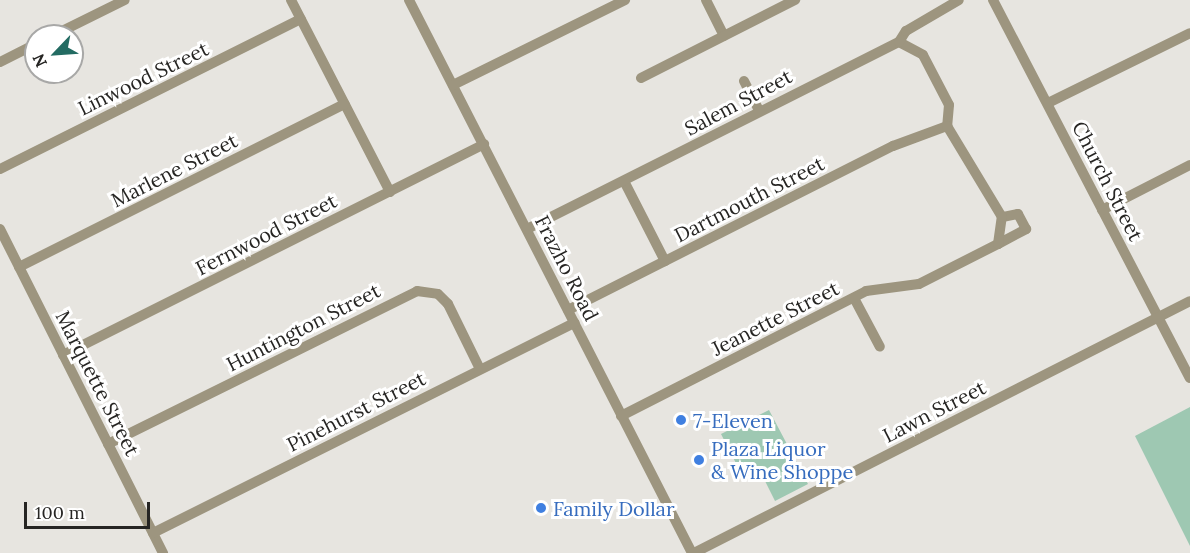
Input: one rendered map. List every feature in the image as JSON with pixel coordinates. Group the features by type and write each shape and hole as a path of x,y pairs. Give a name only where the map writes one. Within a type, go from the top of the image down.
{"street":[{"path":"76,24 124,0"},
{"path":"291,0 390,192"},
{"name":"Frazho Road","path":"409,0 693,553"},
{"path":"453,85 625,0"},
{"path":"706,0 724,36"},
{"path":"641,78 795,0"},
{"name":"Salem Street","path":"527,229 899,42 906,31 959,0"},
{"name":"Church Street","path":"993,0 1190,378"},
{"name":"Linwood Street","path":"0,170 301,19"},
{"path":"1048,104 1190,33"},
{"path":"899,42 923,55 949,105 947,126 1002,218 1000,240"},
{"path":"0,62 24,50"},
{"path":"744,81 759,111"},
{"name":"Marlene Street","path":"19,267 345,104"},
{"name":"Dartmouth Street","path":"568,310 893,146 947,126"},
{"name":"Fernwood Street","path":"63,355 483,144"},
{"path":"1102,210 1190,165"},
{"path":"624,181 665,261"},
{"name":"Jeanette Street","path":"621,416 854,298 879,288 919,284 950,270 1000,240 1026,229 1018,214 1002,218"},
{"name":"Marquette Street","path":"0,229 163,553"},
{"name":"Huntington Street","path":"108,444 417,291 438,294 448,304 480,369"},
{"path":"854,298 880,347"},
{"name":"Lawn Street","path":"693,553 1190,301"},
{"name":"Pinehurst Street","path":"153,533 575,323"}],"green space":[{"path":"1190,407 1190,546 1135,436"},
{"path":"769,410 808,484 775,501 760,471 744,479 721,434"}],"place":[{"name":"7-Eleven","path":"681,420"},
{"name":"Plaza Liquor & Wine Shoppe","path":"699,460"},
{"name":"Family Dollar","path":"541,508"}]}
